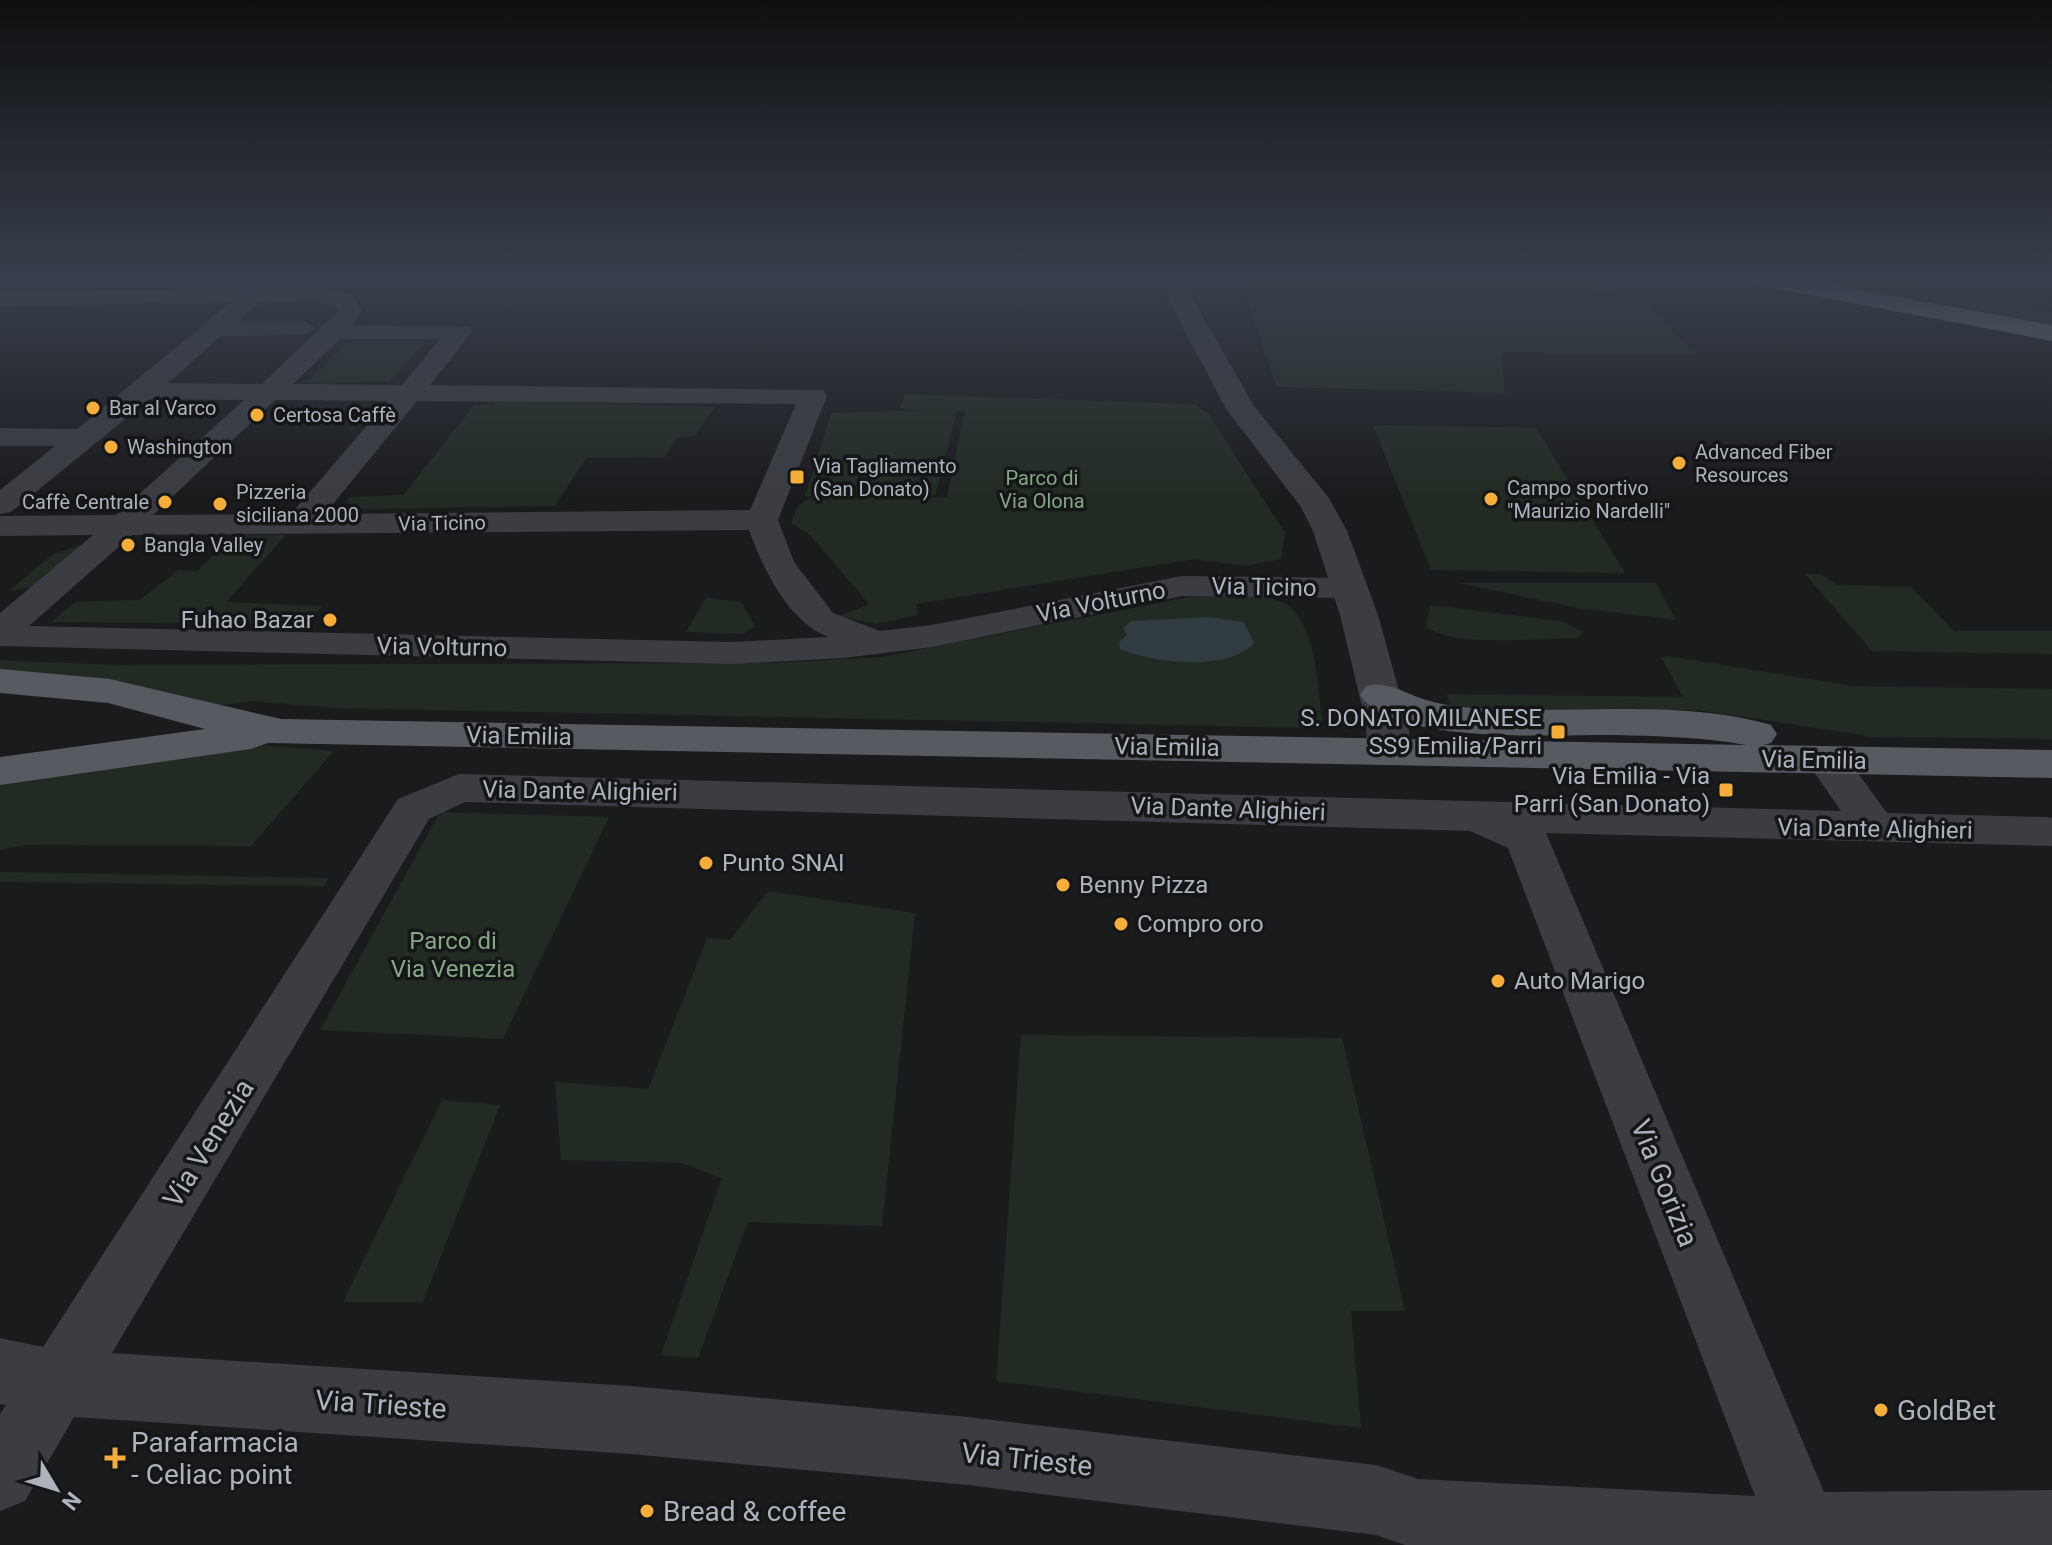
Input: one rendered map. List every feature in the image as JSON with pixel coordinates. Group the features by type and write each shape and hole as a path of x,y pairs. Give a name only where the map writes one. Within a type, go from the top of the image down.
{"main road":[{"name":"Via Emilia","path":"0,681 110,691 232,723 281,732"},
{"path":"1380,695 1421,713 1459,720 1614,722 1746,731 1826,759"},
{"name":"Via Emilia","path":"0,771 281,732 2052,764"}],"street":[{"path":"0,505 188,352"},
{"path":"123,526 312,352"},
{"path":"300,524 444,352"},
{"path":"1210,352 1241,409 1317,505 1330,531 1347,588 1356,605 1387,723 1389,751"},
{"path":"143,391 813,396 762,520"},
{"path":"0,437 82,438"},
{"name":"Via Ticino","path":"0,526 762,520"},
{"name":"Via Volturno","path":"762,520 778,563 820,621 845,633 879,643"},
{"name":"Via Volturno","path":"123,526 9,624 3,631 5,636 733,653 879,643 1182,586"},
{"name":"Via Ticino","path":"1182,586 1347,588"},
{"path":"1347,588 1338,603 1338,614 1359,703 1389,751"},
{"path":"1826,759 1876,829"},
{"name":"Via Dante Alighieri","path":"413,809 459,788 1526,825 2047,832"},
{"name":"Via Venezia","path":"0,1476 30,1377 413,809"},
{"name":"Via Gorizia","path":"1526,825 1803,1528"},
{"name":"Via Trieste","path":"30,1377 631,1420 968,1451 1376,1500 1418,1514 1747,1532 1803,1528 2052,1526"}],"green space":[{"path":"337,352 417,352 389,382 306,383"},
{"path":"1265,352 1693,352 1695,354 1502,353 1505,393 1277,387"},
{"name":"Parco di Via Olona","path":"905,394 1195,404 1208,413 1285,533 1281,559 1245,566 1195,559 916,604 918,615 876,624 839,616 869,604 810,535 791,523 797,507 809,498 947,497 965,411 957,411 935,495 805,496 831,413 922,410 900,408"},
{"path":"494,401 715,407 695,436 677,437 665,457 586,458 555,506 364,509 347,503 348,497 403,495 474,405 495,405"},
{"name":"Campo sportivo \"Maurizio Nardelli\"","path":"1373,425 1536,428 1625,573 1431,570"},
{"path":"235,535 286,535 226,602 322,606 307,624 51,622 75,602 140,600 178,570 197,571"},
{"path":"84,544 34,587 9,591 53,554"},
{"path":"1805,574 1821,574 1838,585 1911,587 1954,631 2052,631 2052,654 1872,651"},
{"path":"1459,583 1656,583 1676,620 1578,608"},
{"path":"1194,596 1269,598 1286,604 1298,616 1313,652 1323,728 335,708 251,701 217,706 117,681 0,671 0,660 114,665 775,663 882,657"},
{"path":"706,598 741,602 755,626 743,634 686,632"},
{"path":"1430,605 1561,621 1583,632 1578,638 1459,638 1426,627"},
{"path":"1661,657 1853,686 2052,689 2052,739 1873,737 1699,710 1452,710 1447,694 1683,697"},
{"path":"269,746 334,751 251,846 25,845 0,850 0,779 200,750"},
{"name":"Parco di Via Venezia","path":"440,812 609,817 503,1039 320,1030"},
{"path":"0,872 329,878 324,886 0,882"},
{"path":"768,891 915,913 882,1226 748,1222 698,1358 661,1355 722,1178 681,1163 561,1160 555,1082 648,1089 707,938 730,940"},
{"path":"1021,1035 1342,1038 1405,1311 1351,1311 1361,1428 996,1381"},
{"path":"442,1100 500,1105 423,1302 343,1302"}],"shaded area":[{"path":"1208,617 1244,622 1254,643 1227,658 1190,662 1151,658 1120,649 1119,642 1127,635 1123,628 1132,621"}],"place":[{"name":"Bar al Varco","path":"93,408"},
{"name":"Certosa Caffè","path":"257,415"},
{"name":"Washington","path":"111,447"},
{"name":"Advanced Fiber Resources","path":"1679,463"},
{"name":"Via Tagliamento (San Donato)","path":"797,477"},
{"name":"Campo sportivo \"Maurizio Nardelli\"","path":"1491,499"},
{"name":"Caffè Centrale","path":"165,502"},
{"name":"Pizzeria siciliana 2000","path":"220,504"},
{"name":"Bangla Valley","path":"128,545"},
{"name":"Fuhao Bazar","path":"330,620"},
{"name":"S. DONATO MILANESE SS9 Emilia/Parri","path":"1558,732"},
{"name":"Via Emilia - Via Parri (San Donato)","path":"1726,790"},
{"name":"Punto SNAI","path":"706,863"},
{"name":"Benny Pizza","path":"1063,885"},
{"name":"Compro oro","path":"1121,924"},
{"name":"Auto Marigo","path":"1498,981"},
{"name":"GoldBet","path":"1881,1410"},
{"name":"Parafarmacia - Celiac point","path":"115,1458"},
{"name":"Bread & coffee","path":"647,1511"}]}
